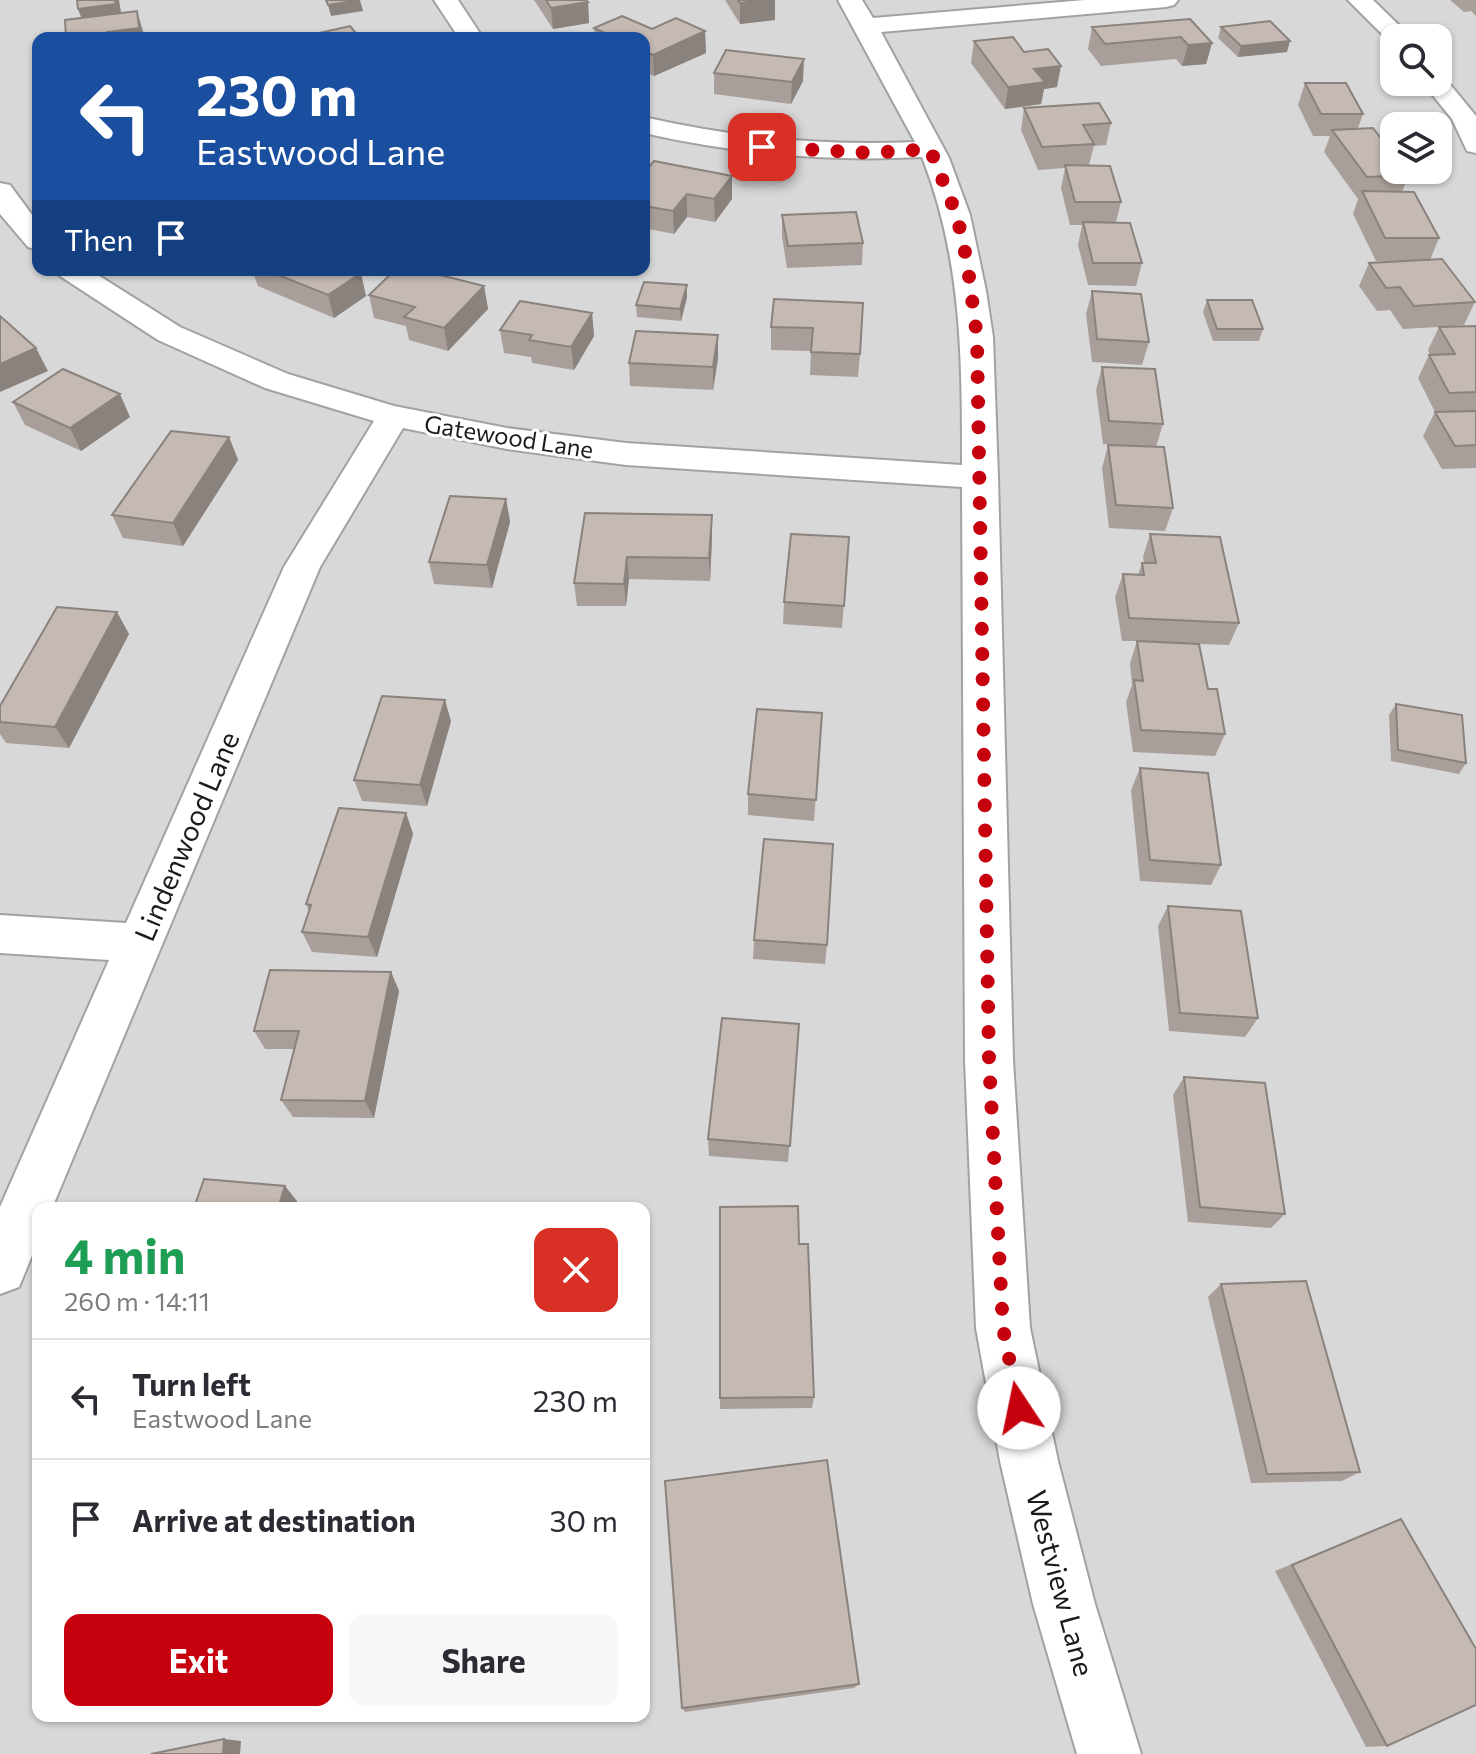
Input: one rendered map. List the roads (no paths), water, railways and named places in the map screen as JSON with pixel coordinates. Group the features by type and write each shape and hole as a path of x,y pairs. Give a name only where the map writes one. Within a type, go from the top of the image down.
{"street":[{"path":"446,0 467,32"},
{"path":"857,13 1166,0"},
{"path":"1360,0 1385,24"},
{"name":"Westview Lane","path":"857,13 908,100 946,183 967,261 977,337 989,1060 1003,1328 1029,1461 1064,1604 1109,1754"},
{"path":"1447,96 1464,117 1476,145"},
{"path":"650,126 717,141 785,149 871,153 930,149"},
{"path":"0,191 32,234"},
{"name":"Gatewood Lane","path":"78,276 113,302 195,348 262,375 394,416 488,436 585,450 981,477"},
{"name":"Lindenwood Lane","path":"0,1268 302,567 394,416"},
{"path":"0,934 139,943"}]}
